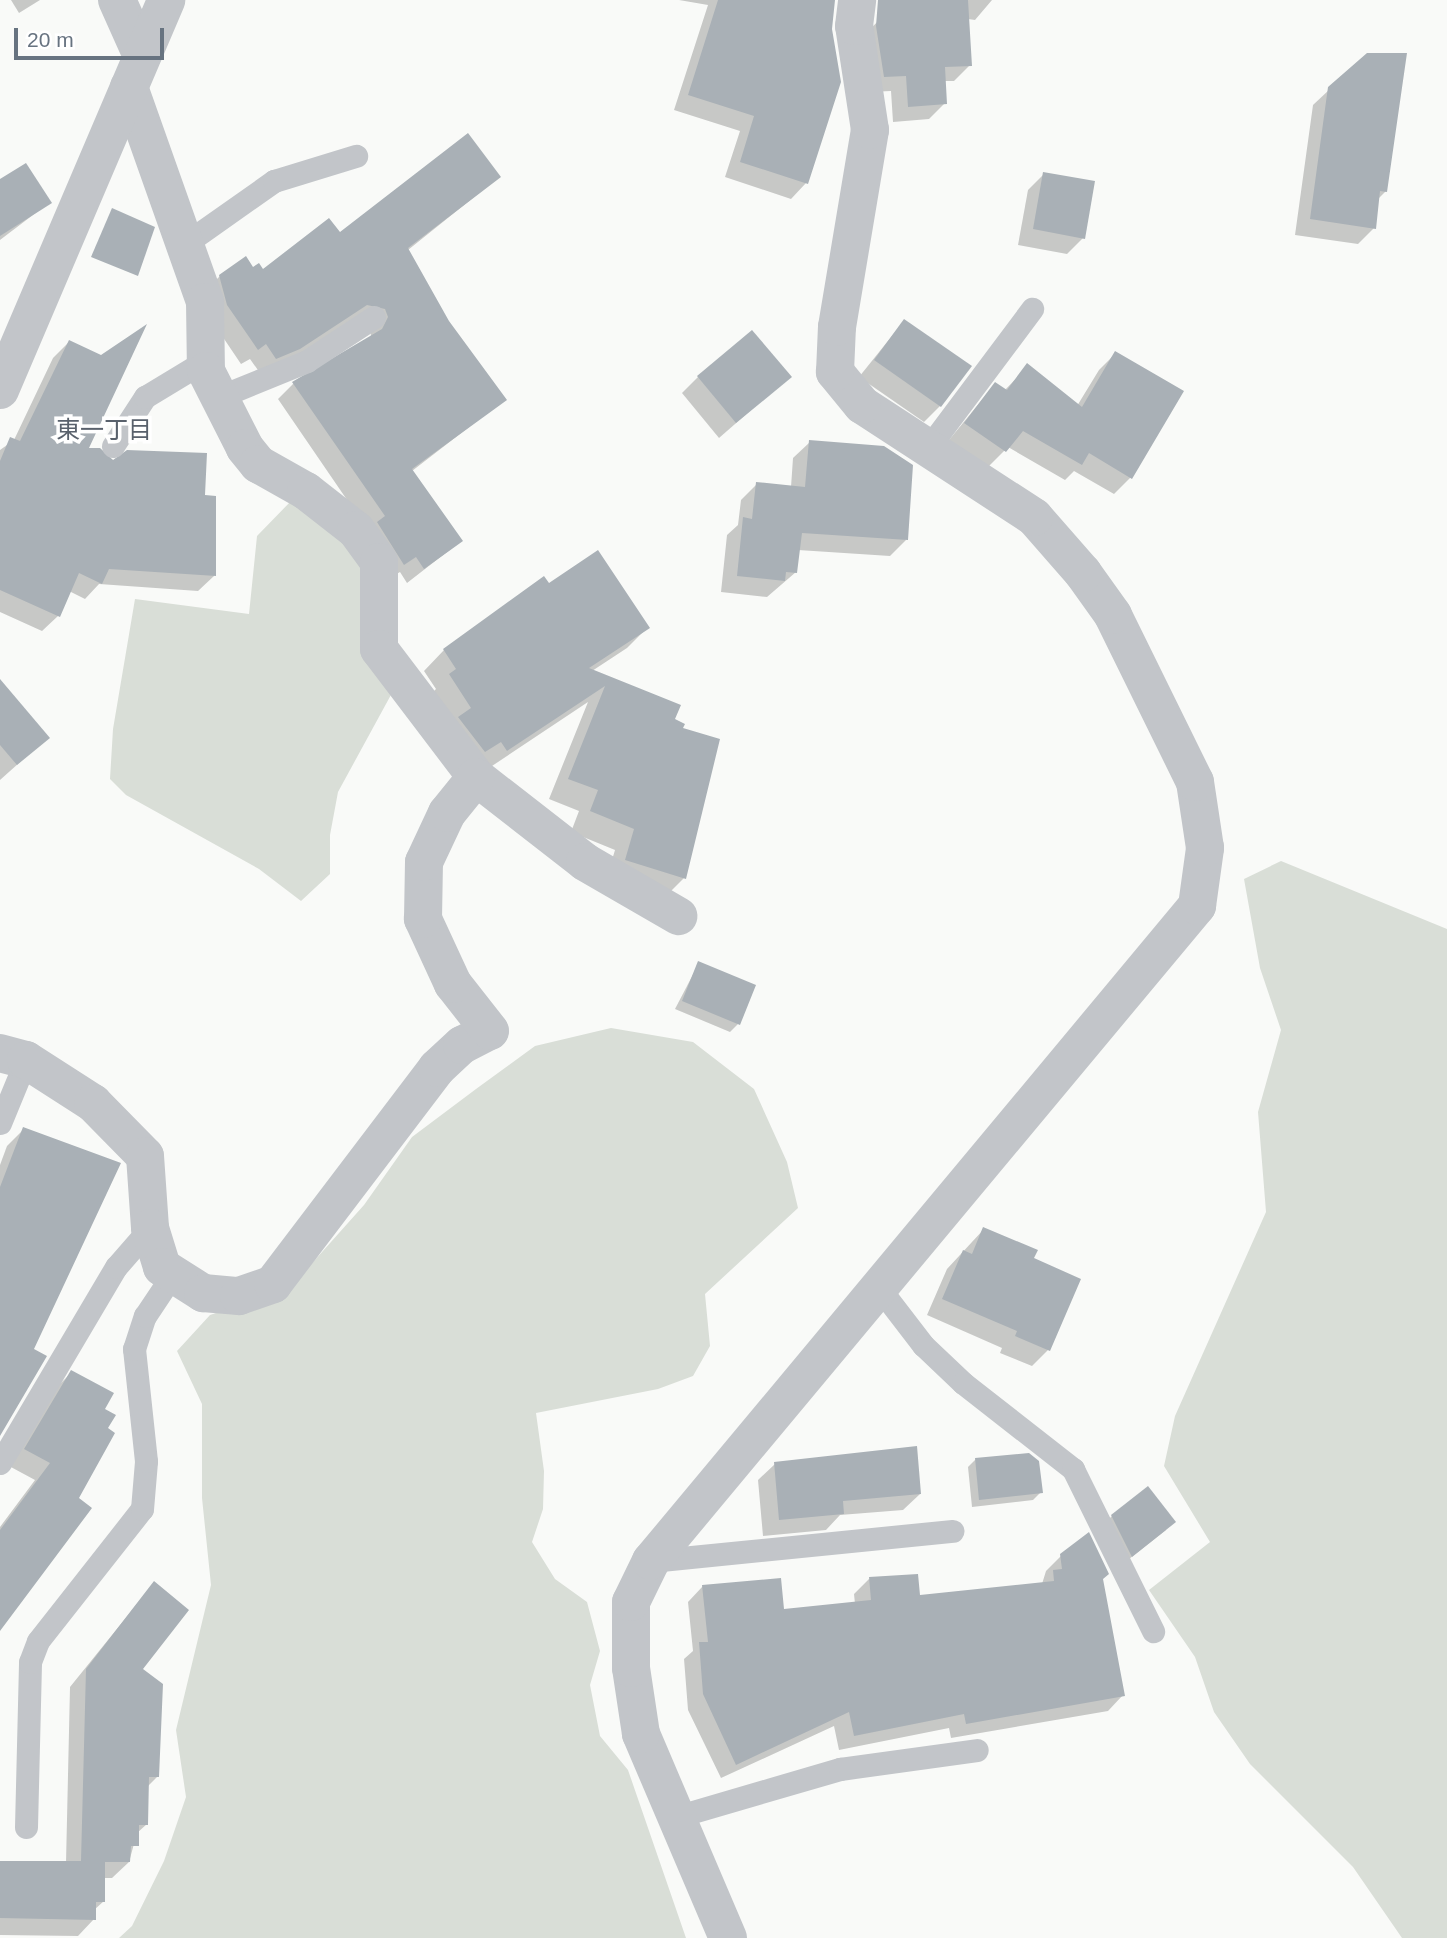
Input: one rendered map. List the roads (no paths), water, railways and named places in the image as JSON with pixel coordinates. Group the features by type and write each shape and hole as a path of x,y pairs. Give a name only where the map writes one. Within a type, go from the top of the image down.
{"street":[{"path":"117,0 135,72 205,302 206,371 258,464 306,491 356,530 379,562 379,649 475,777 585,862 678,916"},
{"path":"0,390 166,0"},
{"path":"728,1938 679,1816 641,1734 631,1668 631,1602 651,1561 1197,906 1205,848 1195,782 1113,615 1034,517 862,405 835,372 837,327 870,130 854,26 857,0"},
{"path":"13,1056 93,1103 145,1156 150,1228 162,1267 203,1293 239,1296 273,1284 438,1068 462,1045 490,1031 453,984 423,919 424,862 447,813 475,777"}],"lane":[{"path":"186,243 274,181 356,156"},
{"path":"928,448 1032,309"},
{"path":"219,397 307,361 374,317"},
{"path":"113,446 145,397 206,360"},
{"path":"0,1124 13,1056"},
{"path":"0,1463 116,1267 150,1228"},
{"path":"26,1827 30,1662 38,1641 142,1509 146,1461 134,1349 145,1316 173,1274"},
{"path":"880,1289 923,1345 953,1374 1073,1469 1153,1631"},
{"path":"651,1561 953,1531"},
{"path":"679,1816 840,1769 977,1749"}],"district":[{"name":"東一丁目","path":"104,430"}]}
